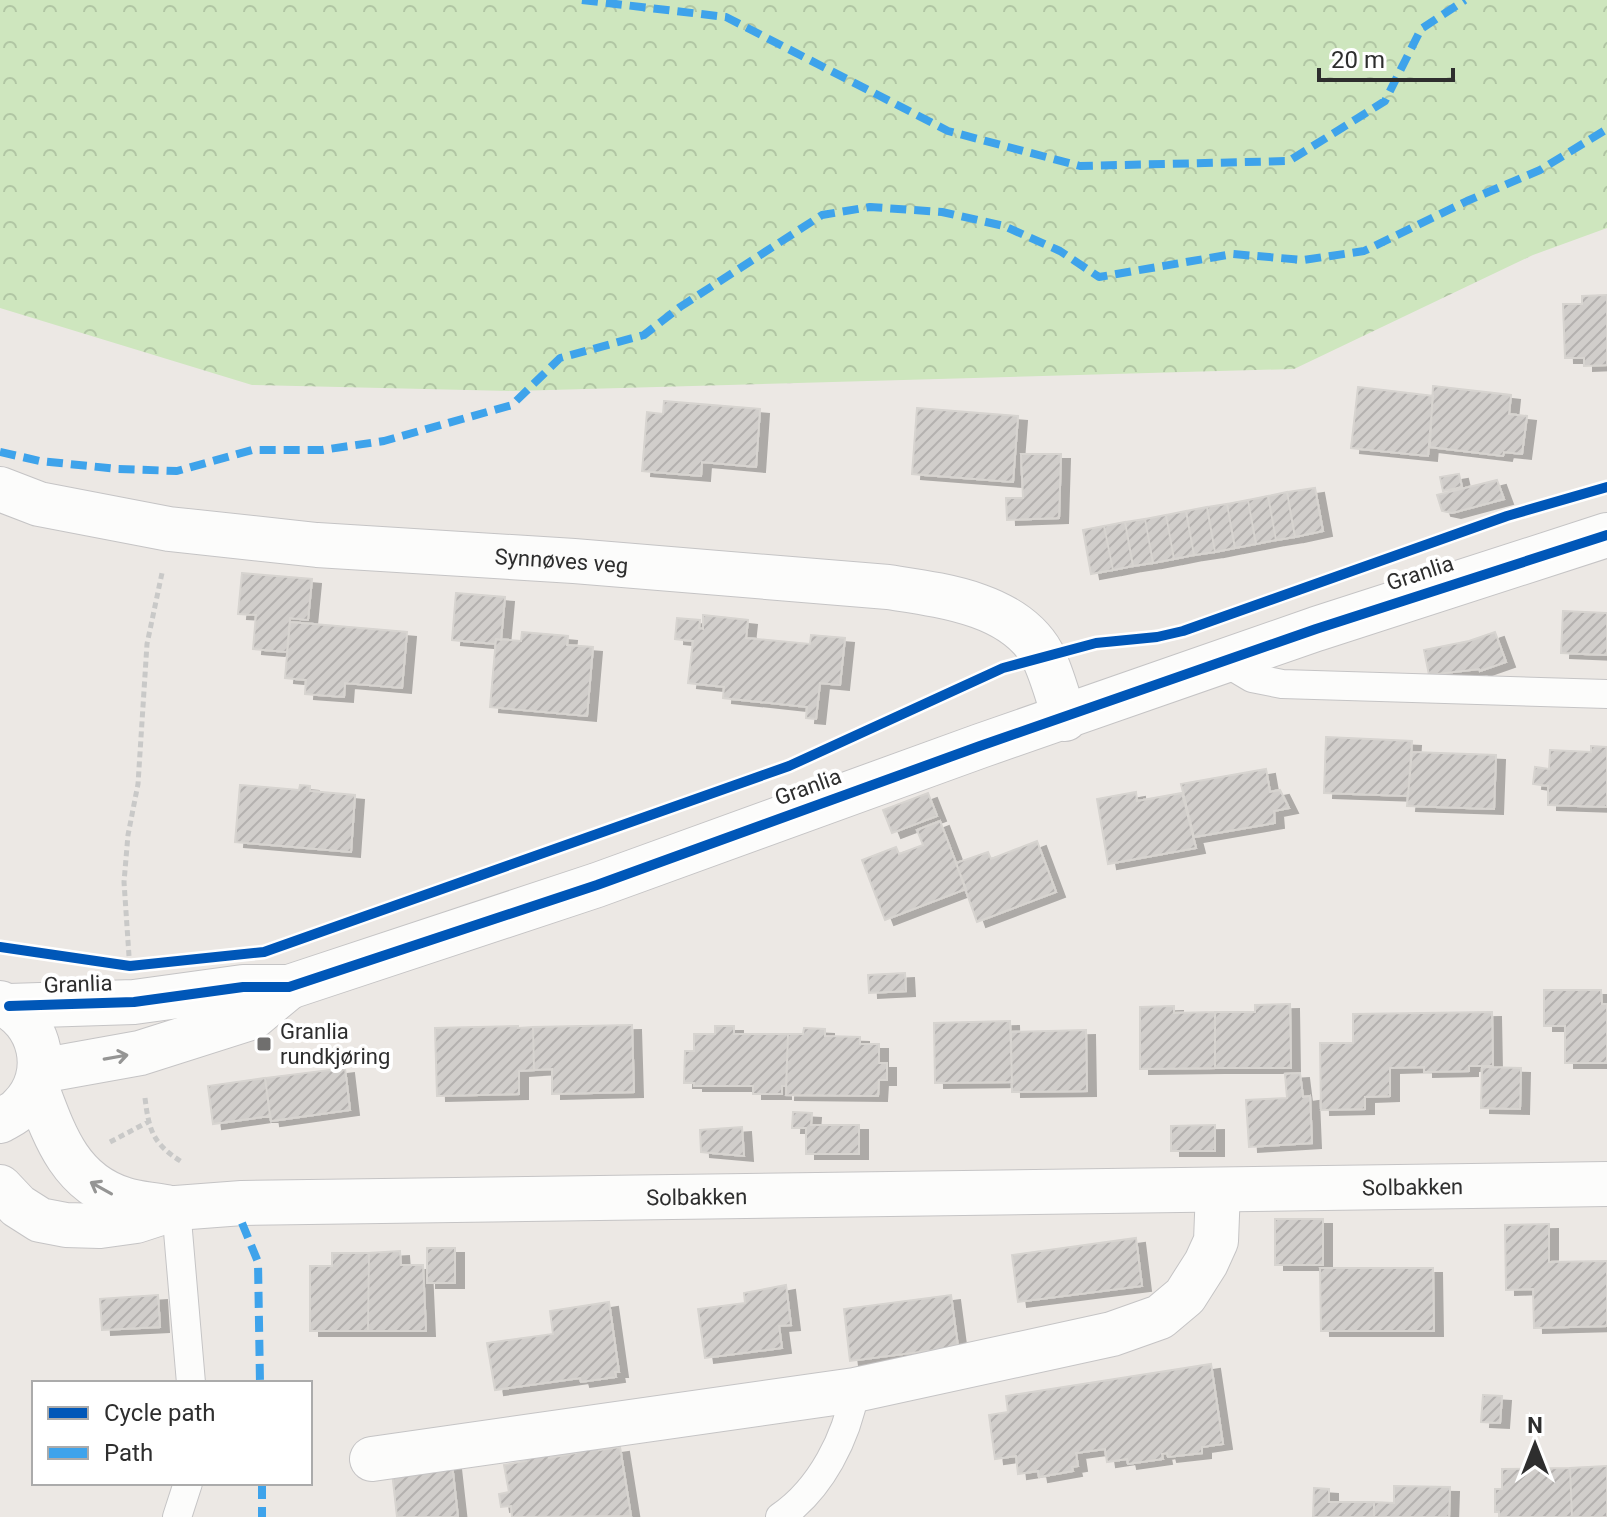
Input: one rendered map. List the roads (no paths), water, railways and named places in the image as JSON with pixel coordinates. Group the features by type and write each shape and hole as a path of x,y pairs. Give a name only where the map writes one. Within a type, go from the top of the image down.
{"street":[{"name":"Synnøves veg","path":"0,489 39,504 169,529 317,545 574,561 888,587 935,594 993,613 1030,638 1043,656 1065,719"},
{"name":"Granlia","path":"4,1004 134,1002 243,987 289,987 597,885 980,746 1413,596 1607,535"},
{"name":"Granlia","path":"4,1004 24,1018 34,1034 40,1052 38,1078 140,1053 253,1017 289,987"},
{"path":"0,1121 22,1107 38,1078"},
{"name":"Solbakken","path":"38,1078 57,1143 73,1168 96,1187 123,1199 176,1208"},
{"name":"Solbakken","path":"0,1187 18,1206 40,1220 100,1226 136,1221 176,1208 242,1203 1607,1184"},
{"path":"372,1459 855,1390 1112,1334 1160,1317 1185,1296 1216,1241 1218,1190"}],"lane":[{"path":"1225,662 1252,678 1282,684 1607,694"},
{"path":"176,1208 191,1381"},
{"path":"780,1517 811,1487 836,1450 850,1417 855,1390"},
{"path":"177,1517 187,1485"}],"place":[{"name":"Granlia rundkjøring","path":"264,1044"}]}
